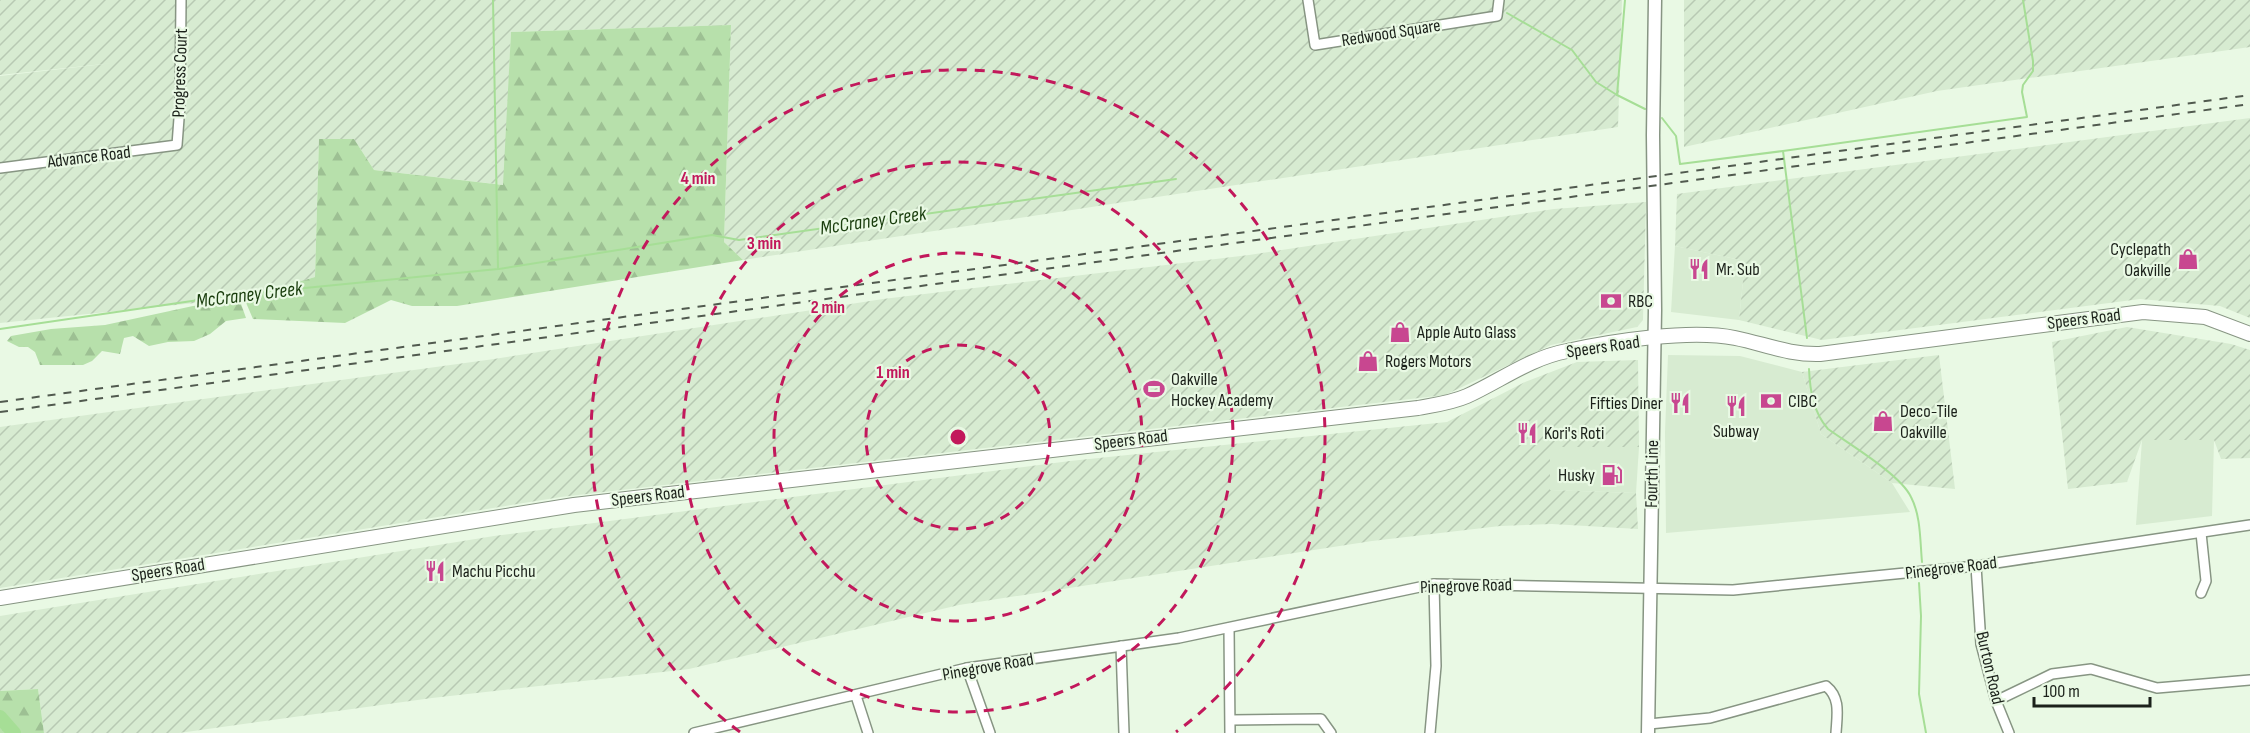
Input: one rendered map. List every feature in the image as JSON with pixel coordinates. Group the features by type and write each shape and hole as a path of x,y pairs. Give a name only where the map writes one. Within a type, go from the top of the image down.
{"main road":[{"name":"Speers Road","path":"0,598 574,505 1418,408 1453,401 1536,360 1564,351 1654,339 1703,335 1735,338 1776,350 1820,354 2143,312 2205,317 2250,334"}],"street":[{"name":"Progress Court","path":"177,145 180,105 181,0"},
{"name":"Redwood Square","path":"1308,0 1315,45 1497,16 1499,0"},
{"name":"Fourth Line","path":"1648,728 1654,339 1655,0"},
{"name":"Advance Road","path":"0,168 177,145"},
{"name":"Pinegrove Road","path":"694,733 967,669 1229,628 1305,609 1434,584 1733,590 1976,566 2250,525"},
{"path":"2201,533 2206,581 2201,593"},
{"name":"Burton Road","path":"1976,566 1981,644 1995,701 2009,733"},
{"path":"1430,733 1436,666 1434,584"},
{"path":"1229,628 1230,733"},
{"path":"1121,646 1124,733"},
{"path":"967,669 990,733"},
{"path":"1995,701 2052,674 2091,669 2157,688 2250,680"},
{"path":"1648,728 1710,718 1826,686 1834,692 1837,703 1836,733"},
{"path":"856,696 868,733"},
{"path":"1231,720 1321,719 1331,733"}],"shaded area":[{"path":"0,0 1622,0 1618,127 743,260 724,242 731,25 511,32 504,185 374,170 354,139 319,139 315,277 244,298 0,323 0,76 113,63 0,75"},
{"path":"1684,0 2250,0 2250,47 1937,91 1684,147"},
{"path":"2250,118 2250,318 2220,306 2140,299 1822,340 1739,320 1745,261 1675,246 1677,194"},
{"path":"1646,202 1643,320 1637,327 1551,345 1445,395 561,497 0,588 0,427 494,359 883,299 1249,255 1554,209"},
{"path":"1675,246 1745,261 1739,320 1671,312"},
{"path":"2127,327 2231,344 2250,350 2250,458 2221,459 2214,440 2142,440 2127,482 2068,489 2052,342"},
{"path":"1668,355 1740,356 1802,372 1821,434 1892,483 1910,512 1666,533 1665,432"},
{"path":"1939,355 1955,489 1892,483 1821,434 1802,372"},
{"path":"1638,360 1639,447 1550,447 1550,490 1636,493 1638,529 1552,524 1500,526 1372,541 959,605 689,669 432,698 179,733 44,733 38,689 0,691 0,616 494,536 1070,461 1447,422 1525,382 1577,362"},
{"path":"2142,440 2214,440 2212,516 2136,525"},
{"path":"1550,446 1639,447 1636,493 1550,490"}],"green space":[{"path":"731,25 724,242 743,260 457,306 412,306 391,300 345,323 253,319 244,298 315,277 319,139 354,139 374,170 503,185 511,32"},
{"path":"240,301 246,318 226,321 210,334 194,341 168,342 149,346 133,336 124,338 120,354 102,351 92,361 83,365 40,365 35,352 28,347 19,347 7,341 11,336 51,329 105,325 193,306"},
{"path":"38,689 44,733 0,733 0,691"}],"waterway":[{"name":"McCraney Creek","path":"0,329 233,295 498,269 493,0"},
{"path":"1625,0 1617,95 1645,109"},
{"path":"1783,151 2027,117 2022,92 2023,85 2033,71 2033,61 2023,0"},
{"path":"1507,13 1572,50 1596,82 1617,95"},
{"path":"1662,118 1676,136 1680,164 1783,151 1807,338"},
{"name":"McCraney Creek","path":"499,269 712,235 739,240 1176,179"},
{"path":"1809,369 1813,400 1828,429 1897,479 1911,497 1918,520 1922,562"},
{"path":"1919,583 1921,616 1919,694 1926,733"},
{"path":"0,717 14,733"}],"railway":[{"path":"0,402 2250,95"},
{"path":"0,412 2250,104"}],"place":[{"name":"Cyclepath Oakville","path":"2188,259"},
{"name":"Mr. Sub","path":"1699,269"},
{"name":"RBC","path":"1611,301"},
{"name":"Apple Auto Glass","path":"1400,332"},
{"name":"Rogers Motors","path":"1368,361"},
{"name":"Oakville Hockey Academy","path":"1154,389"},
{"name":"CIBC","path":"1771,401"},
{"name":"Fifties Diner","path":"1680,403"},
{"name":"Subway","path":"1736,406"},
{"name":"Deco-Tile Oakville","path":"1883,421"},
{"name":"Kori's Roti","path":"1527,433"},
{"name":"Husky","path":"1612,475"},
{"name":"Machu Picchu","path":"435,571"}]}
